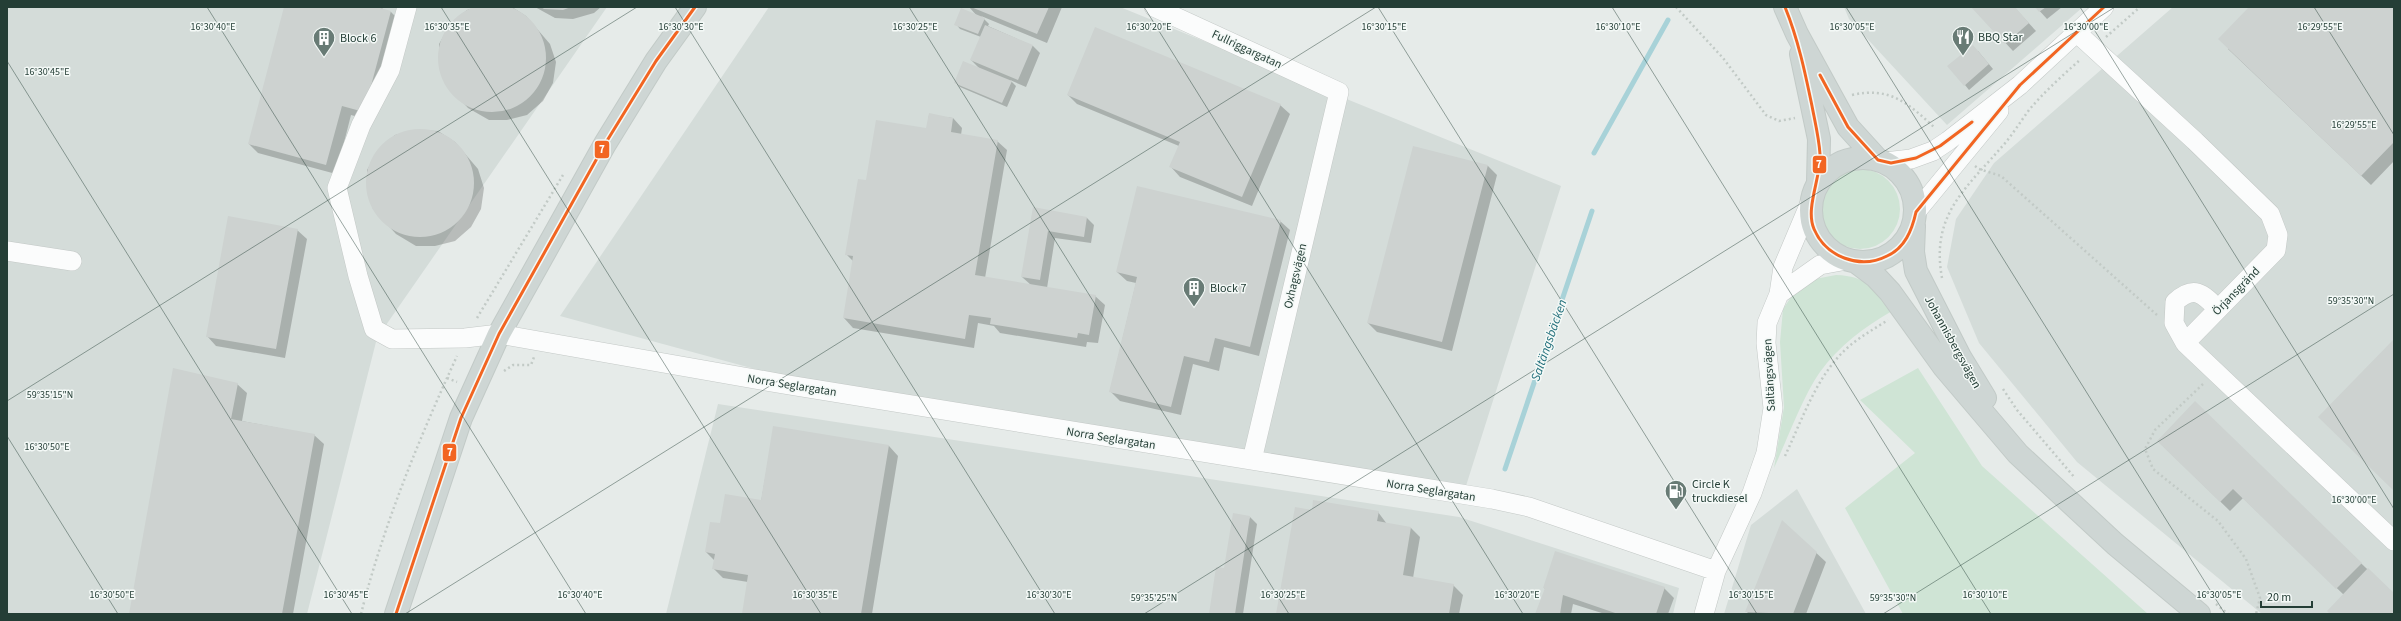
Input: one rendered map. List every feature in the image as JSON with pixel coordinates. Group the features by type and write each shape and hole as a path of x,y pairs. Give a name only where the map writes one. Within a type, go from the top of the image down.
{"main road":[{"path":"396,614 461,418 499,334 605,144 656,61 695,7"},
{"path":"1786,7 1797,34 1848,127 1881,161"},
{"path":"1797,34 1819,139 1816,189 1811,218 1817,235 1827,248 1851,261 1869,262 1887,257 1895,252 1909,236 1915,217 1910,186 1898,170 1881,161 1862,157 1847,160 1830,169 1816,189"},
{"name":"Johannisbergsvägen","path":"1915,217 1913,252 1916,271 1960,357 2018,454"},
{"name":"Johannisbergsvägen","path":"1851,261 1876,277 1890,292 1944,367 2018,454 2115,544 2205,607"}],"street":[{"name":"Norra Seglargatan","path":"407,7 390,70 361,125 337,188 358,276 374,329 392,339 465,338 499,334 789,385 1252,460 1529,507 1716,571"},
{"name":"Fullriggargatan","path":"1154,7 1339,92"},
{"path":"1881,161 1911,159 1933,151 2020,85 2104,7"},
{"name":"Örjansgränd","path":"2076,32 2211,155 2270,214 2278,235 2276,250 2185,343"},
{"path":"1915,217 2020,85"},
{"name":"Oxhagsvägen","path":"1252,460 1339,92"},
{"name":"Saltängsvägen","path":"1704,614 1716,571 1752,493 1766,453 1773,408 1766,344 1767,324 1778,294 1783,267 1816,189"},
{"path":"7,251 72,261"},
{"path":"1778,294 1820,265 1851,261"},
{"path":"2218,309 2201,293 2192,292 2181,296 2175,302 2173,309 2174,323 2185,343 2394,541"}],"path":[{"path":"1676,7 1684,15"},
{"path":"1943,281 1939,248 1943,227 1957,198 1979,169 2006,142 2030,110 2094,48 2140,7"},
{"path":"1979,169 2001,176 2159,317"},
{"path":"1784,457 1830,366 1858,339 1893,317"},
{"path":"361,614 371,575 430,413 465,338"},
{"path":"2216,372 2155,430 2145,449 2153,469 2218,521 2246,559 2260,598 2256,614"},
{"path":"2000,385 2017,410 2079,482"},
{"path":"2205,607 2228,614"}],"shaded area":[{"path":"7,7 607,7 377,338 307,614 7,614"},
{"path":"769,7 1120,7 1561,186 1465,489 781,376 560,316"},
{"path":"1844,7 2083,7 1947,125 1849,19"},
{"path":"2173,7 2394,7 2394,614 2262,614 2077,462 1979,343 1947,267 1956,219 1994,163"},
{"path":"718,404 1459,517 1679,588 1673,614 666,614"},
{"path":"1797,489 1866,614 1724,614 1751,525"}],"green space":[{"path":"1860,169 1875,172 1888,181 1897,194 1900,209 1897,224 1888,237 1875,246 1860,249 1845,246 1832,237 1823,224 1820,209 1823,194 1832,181 1845,172"},
{"path":"1836,275 1847,276 1862,281 1880,296 1892,311 1844,345 1820,372 1801,406 1774,468 1784,407 1780,342 1783,309 1791,297 1815,279"},
{"path":"1918,368 1982,466 2148,614 1903,614 1845,508 1915,453 1860,400"}],"building":[{"path":"492,4 513,8 530,20 542,37 546,58 542,79 530,96 513,108 492,112 471,108 454,96 442,79 438,58 442,37 454,20 471,8"},
{"name":"Block 6","path":"284,7 377,7 391,11 364,112 342,106 326,165 248,144"},
{"path":"541,7 571,7 563,10 544,9"},
{"path":"971,7 1049,7 1037,34"},
{"path":"1971,7 2015,7 2029,23 2005,44"},
{"path":"2035,7 2046,7 2039,12"},
{"path":"2249,7 2394,7 2394,142 2361,176 2218,39"},
{"path":"961,8 985,18 978,34 954,25"},
{"path":"985,25 1033,45 1018,80 970,60"},
{"path":"1095,27 1281,104 1242,197 1169,167 1180,142 1067,95"},
{"path":"1973,45 1989,64 1964,86 1947,66"},
{"path":"963,61 1012,81 1002,103 954,83"},
{"path":"929,113 953,118 951,132 998,140 975,275 1096,295 1089,335 1078,333 1077,338 990,324 991,318 969,315 965,339 843,318 853,256 845,255 858,179 866,180 876,120 926,128"},
{"path":"420,129 441,133 458,145 470,162 474,183 470,204 458,221 441,233 420,237 399,233 382,221 370,204 366,183 370,162 382,145 399,133"},
{"path":"1413,146 1488,165 1442,342 1367,323"},
{"name":"Block 7","path":"1137,186 1281,220 1250,347 1215,338 1209,362 1184,356 1171,407 1109,392 1137,277 1116,272"},
{"path":"1033,207 1087,217 1084,237 1048,231 1040,280 1021,277"},
{"path":"228,216 298,229 276,349 206,337"},
{"path":"2394,339 2394,491 2318,417"},
{"path":"173,368 238,383 231,419 315,434 282,614 129,614"},
{"path":"2195,401 2362,563 2336,589 2233,489 2220,502 2157,441"},
{"path":"773,426 889,445 861,614 742,614 748,575 712,569 715,554 705,552 710,522 720,523 725,494 761,500"},
{"path":"1313,500 1379,511 1377,521 1411,527 1403,575 1454,584 1449,614 1276,614 1295,507 1312,510"},
{"path":"1233,513 1250,516 1235,614 1209,614 1216,567 1224,568"},
{"path":"1782,520 1817,552 1793,614 1745,612"},
{"path":"1555,551 1665,587 1656,614 1618,614 1563,595 1560,614 1535,614 1545,588 1543,588"},
{"path":"2368,568 2394,593 2394,614 2330,614 2327,611"}],"waterway":[{"name":"Saltängsbäcken","path":"1594,153 1668,20"},
{"name":"Saltängsbäcken","path":"1505,469 1592,211"}],"transit line":[{"name":"7","path":"396,614 461,418 499,334 605,144 656,61 695,7"},
{"name":"7","path":"1785,7 1801,56 1819,142 1820,163 1811,212 1814,229 1819,239 1835,254 1855,261 1866,262 1887,256 1899,248 1910,232 1916,212 2020,85 2104,7"},
{"name":"7","path":"1820,75 1848,127 1878,160 1891,163 1916,158 1940,146 1972,122"}],"place":[{"name":"BBQ Star","path":"1963,56"},
{"name":"Block 6","path":"324,58"},
{"name":"Block 7","path":"1194,308"},
{"name":"Circle K truckdiesel","path":"1676,510"}]}
